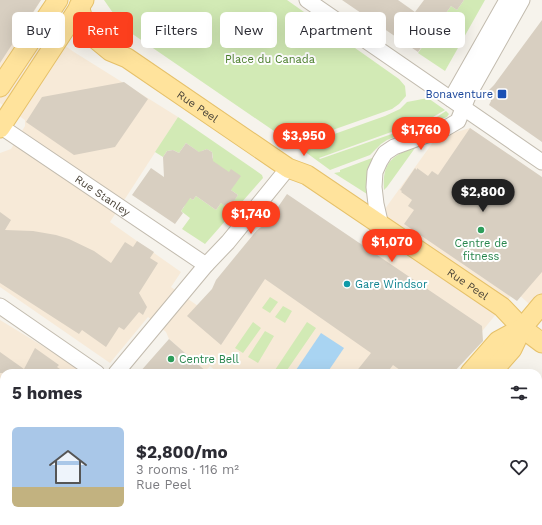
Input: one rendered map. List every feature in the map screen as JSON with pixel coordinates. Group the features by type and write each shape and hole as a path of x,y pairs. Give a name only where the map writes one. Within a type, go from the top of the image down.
{"main road":[{"path":"0,87 58,0"},
{"path":"0,127 79,2"},
{"name":"Rue Peel","path":"79,2 87,32 110,51 127,58 288,168 302,183 500,318 522,328"},
{"name":"Rue Peel","path":"288,168 307,175 502,308 522,328 542,343"},
{"path":"494,369 512,349 522,328 542,304"},
{"path":"474,369 498,341 522,328"}],"street":[{"path":"307,0 542,162"},
{"path":"451,99 507,0"},
{"path":"381,226 376,204 374,183 376,169 381,159 388,151 397,145 454,125 459,119 468,96 522,0"},
{"name":"Rue Stanley","path":"0,127 206,265"},
{"path":"119,369 206,265 228,242 288,168"},
{"path":"0,306 91,369"}],"shaded area":[{"path":"0,0 41,0 34,12 12,12 12,48 65,48 65,46 178,117 110,222 181,272 171,287 198,306 288,198 359,245 436,138 470,128 542,178 542,316 515,291 451,369 213,369 210,366 207,369 203,369 169,339 166,332 148,317 110,363 0,287 0,153 11,149 25,126 25,120 0,103"},
{"path":"0,320 80,369 0,369"}],"green space":[{"name":"Place du Canada","path":"104,0 287,0 304,12 285,12 285,48 355,48 399,79 405,86 406,96 392,109 293,144 153,48 212,48 212,12 141,12 141,40 133,34 133,12 112,12"},
{"path":"464,0 485,0 465,36 465,12 447,12 451,6 457,10"},
{"path":"422,48 458,48 445,71 418,53"},
{"path":"428,98 445,110 433,117 319,158 320,159 432,120 446,111 449,114 447,117 387,140 370,155 330,170 304,151 312,142 385,116 400,109 407,102"},
{"path":"178,117 262,175 263,178 205,244 182,229 190,218 181,211 184,207 187,196 193,200 196,196 216,210 221,203 229,208 238,195 231,190 226,177 211,160 213,158 212,152 207,149 200,153 186,143 179,153 173,150 167,151 163,157 155,152"},
{"path":"415,148 384,190 385,173 390,162 400,154"},
{"path":"372,158 367,194 334,173 340,172 340,170"},
{"path":"270,297 278,302 270,313 262,308"},
{"path":"283,306 292,311 285,323 275,317"},
{"path":"253,322 261,328 243,353 235,348"},
{"path":"307,322 316,328 288,369 276,369"},
{"path":"265,331 274,336 258,363 248,357"}],"water":[{"path":"321,333 344,348 330,369 297,369"}],"building":[{"path":"0,0 41,0 33,12 12,12 12,45 0,63"},
{"path":"342,0 398,0 415,12 394,12 394,36 386,30 386,12 360,12"},
{"path":"424,0 464,0 457,10 451,6 447,12 415,12"},
{"path":"542,20 542,142 489,105 491,101 489,90"},
{"path":"412,48 421,48 418,52"},
{"path":"124,82 148,99 115,147 74,155 26,122 42,97"},
{"path":"470,128 542,177 542,272 517,301 404,224 414,210 408,206 412,200 400,190 415,168 428,176 432,171 438,175"},
{"path":"186,143 199,152 207,149 212,152 213,161 229,172 231,169 241,176 231,190 238,195 229,209 221,203 216,210 196,196 193,200 190,198 181,211 183,213 175,224 132,195 151,168 164,177 163,157 167,151 173,150 179,153"},
{"name":"Gare Windsor","path":"287,194 482,326 483,341 457,369 398,369 393,365 390,369 358,369 371,353 265,279 221,345 187,316 212,289 216,280 257,230 267,223"},
{"path":"0,212 11,220 5,230 33,231 69,239 94,251 111,263 125,242 133,247 137,241 154,252 150,258 158,263 139,293 147,307 143,315 139,312 124,330 119,327 106,347 82,330 79,334 0,283"},
{"name":"Centre Bell","path":"169,339 203,369 143,369"},
{"path":"35,348 59,365 57,367 60,369 24,369"},
{"path":"0,352 24,369 0,369"}],"place":[{"name":"Bonaventure","path":"502,94"},
{"name":"Centre de fitness","path":"481,230"},
{"name":"Gare Windsor","path":"347,284"},
{"name":"Centre Bell","path":"171,359"}]}
